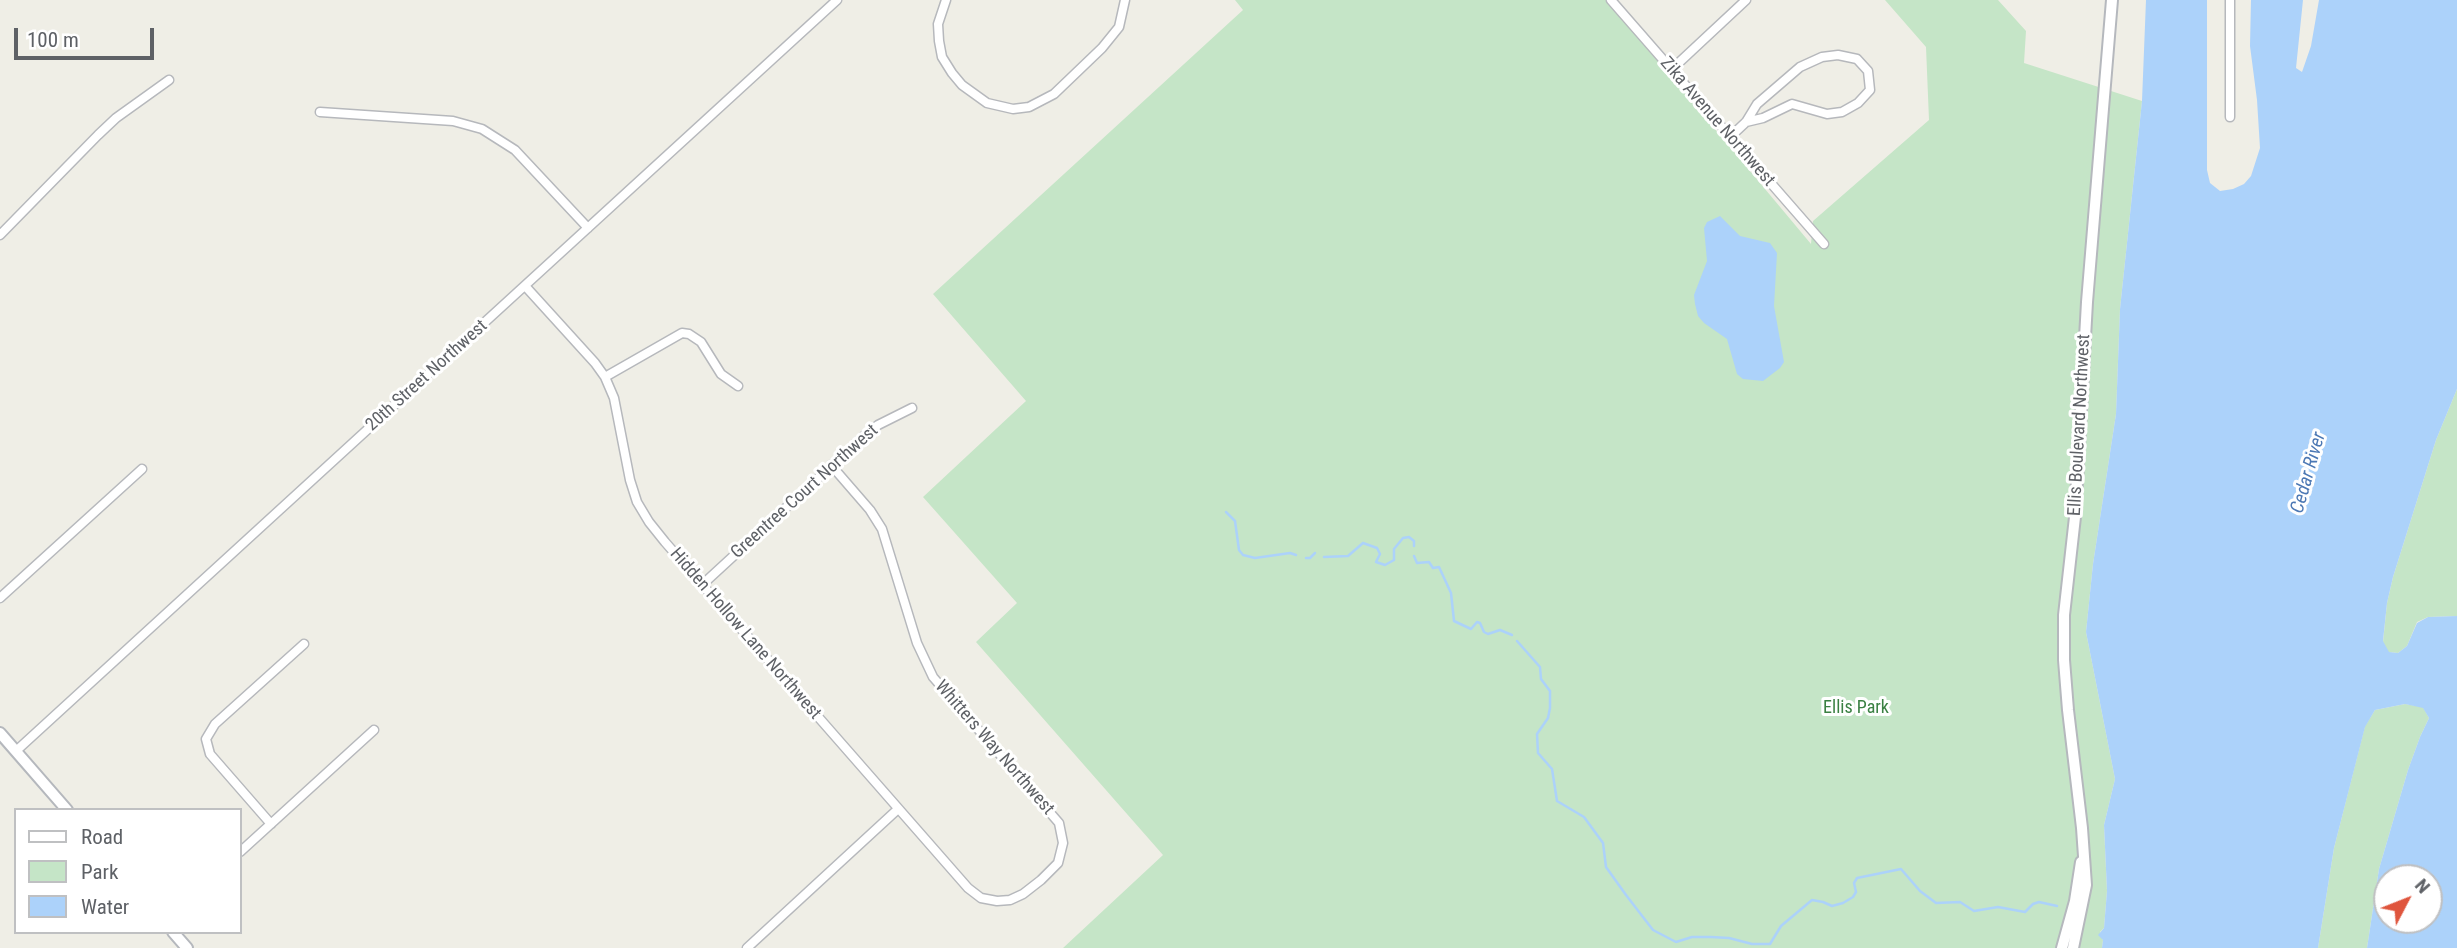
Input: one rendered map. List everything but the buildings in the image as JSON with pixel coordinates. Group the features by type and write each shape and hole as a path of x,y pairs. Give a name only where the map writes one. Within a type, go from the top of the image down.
{"street":[{"name":"20th Street Northwest","path":"16,751 526,287 836,0"},
{"path":"946,0 938,24 939,41 942,57 952,74 987,103 1013,109 1029,107 1054,94 1102,48 1119,27 1125,0"},
{"name":"Zika Avenue Northwest","path":"1611,0 1824,244"},
{"path":"1671,69 1746,0"},
{"name":"Ellis Boulevard Northwest","path":"2073,948 2087,885 2066,685 2064,615 2075,517 2087,302 2112,0"},
{"path":"2230,0 2230,117"},
{"path":"1730,136 1746,122 1757,104 1800,66 1822,57 1838,55 1857,59 1868,71 1870,90 1858,103 1842,112 1827,114 1791,104 1763,118 1746,122"},
{"path":"0,235 116,118 169,80"},
{"path":"320,112 453,121 482,129 515,150 588,228"},
{"name":"Hidden Hollow Lane Northwest","path":"526,287 605,377 614,398 637,502 665,542 968,888 981,898 1010,900 1041,880"},
{"path":"605,377 682,333 701,342 721,374 738,386"},
{"name":"Greentree Court Northwest","path":"703,584 872,430 912,408"},
{"name":"Whitters Way Northwest","path":"831,465 870,510 882,529 917,643 933,677 1059,823 1062,852 1058,863 1041,880"},
{"path":"0,598 142,469"},
{"path":"271,824 210,754 206,739 215,724 304,643"},
{"path":"242,850 374,730"},
{"path":"0,733 65,808"},
{"path":"747,948 898,809"},
{"name":"Ellis Boulevard Northwest","path":"2062,948 2075,901 2084,849"},
{"path":"175,934 187,948"}],"green space":[{"name":"Ellis Park","path":"1235,0 1607,0 1811,244 1813,221 1929,120 1926,47 1885,0 1998,0 2026,31 2024,63 2142,101 2120,309 2116,414 2093,564 2086,632 2115,779 2104,825 2107,891 2104,928 2100,932 2102,948 1063,948 1163,855 976,642 1017,603 923,497 1026,401 933,294 1243,10"},
{"path":"2457,389 2457,616 2428,617 2417,622 2407,646 2398,653 2388,652 2383,642 2393,577 2436,440"},
{"path":"2405,704 2423,707 2429,718 2408,770 2380,864 2373,864 2373,908 2367,948 2318,948 2334,848 2365,726 2375,710"}],"water":[{"name":"Cedar River","path":"2146,0 2207,0 2207,170 2210,183 2220,191 2244,184 2251,176 2260,148 2250,46 2251,0 2303,0 2296,68 2302,72 2311,46 2319,0 2457,0 2457,389 2436,440 2393,577 2383,641 2389,652 2398,653 2407,646 2417,623 2428,617 2457,616 2457,948 2367,948 2373,908 2373,934 2443,934 2443,864 2380,864 2408,770 2429,718 2423,708 2405,704 2375,710 2365,727 2334,848 2318,948 2102,948 2103,940 2098,935 2104,928 2107,891 2104,825 2115,779 2086,632 2093,564 2116,414 2120,309 2142,101"},
{"path":"1720,216 1740,236 1770,243 1777,253 1774,306 1784,362 1763,381 1743,379 1737,374 1727,339 1698,316 1694,295 1707,261 1704,228 1707,222"}],"waterway":[{"path":"1226,512 1235,521 1239,550 1243,555 1255,558 1290,553 1296,555"},
{"path":"1324,557 1348,556 1363,543 1377,548 1380,554 1376,562 1385,565 1394,560 1394,549 1403,538 1409,537 1414,541 1414,546"},
{"path":"1306,558 1315,553"},
{"path":"1414,556 1417,563 1429,562 1433,568 1439,567 1451,593 1454,621 1471,629 1477,622 1480,623 1488,634 1500,630 1512,635"},
{"path":"1517,641 1540,667 1541,679 1550,691 1548,718 1537,734 1538,753 1552,769 1557,801 1584,817 1603,843 1606,867 1626,895 1653,930 1676,942 1692,937 1711,937 1752,944 1770,944 1781,926 1812,900 1832,906 1843,903 1856,892 1854,883 1857,878 1901,869 1920,891 1936,903 1960,902 1974,911 1998,907 2025,912 2039,902 2057,906"}]}
